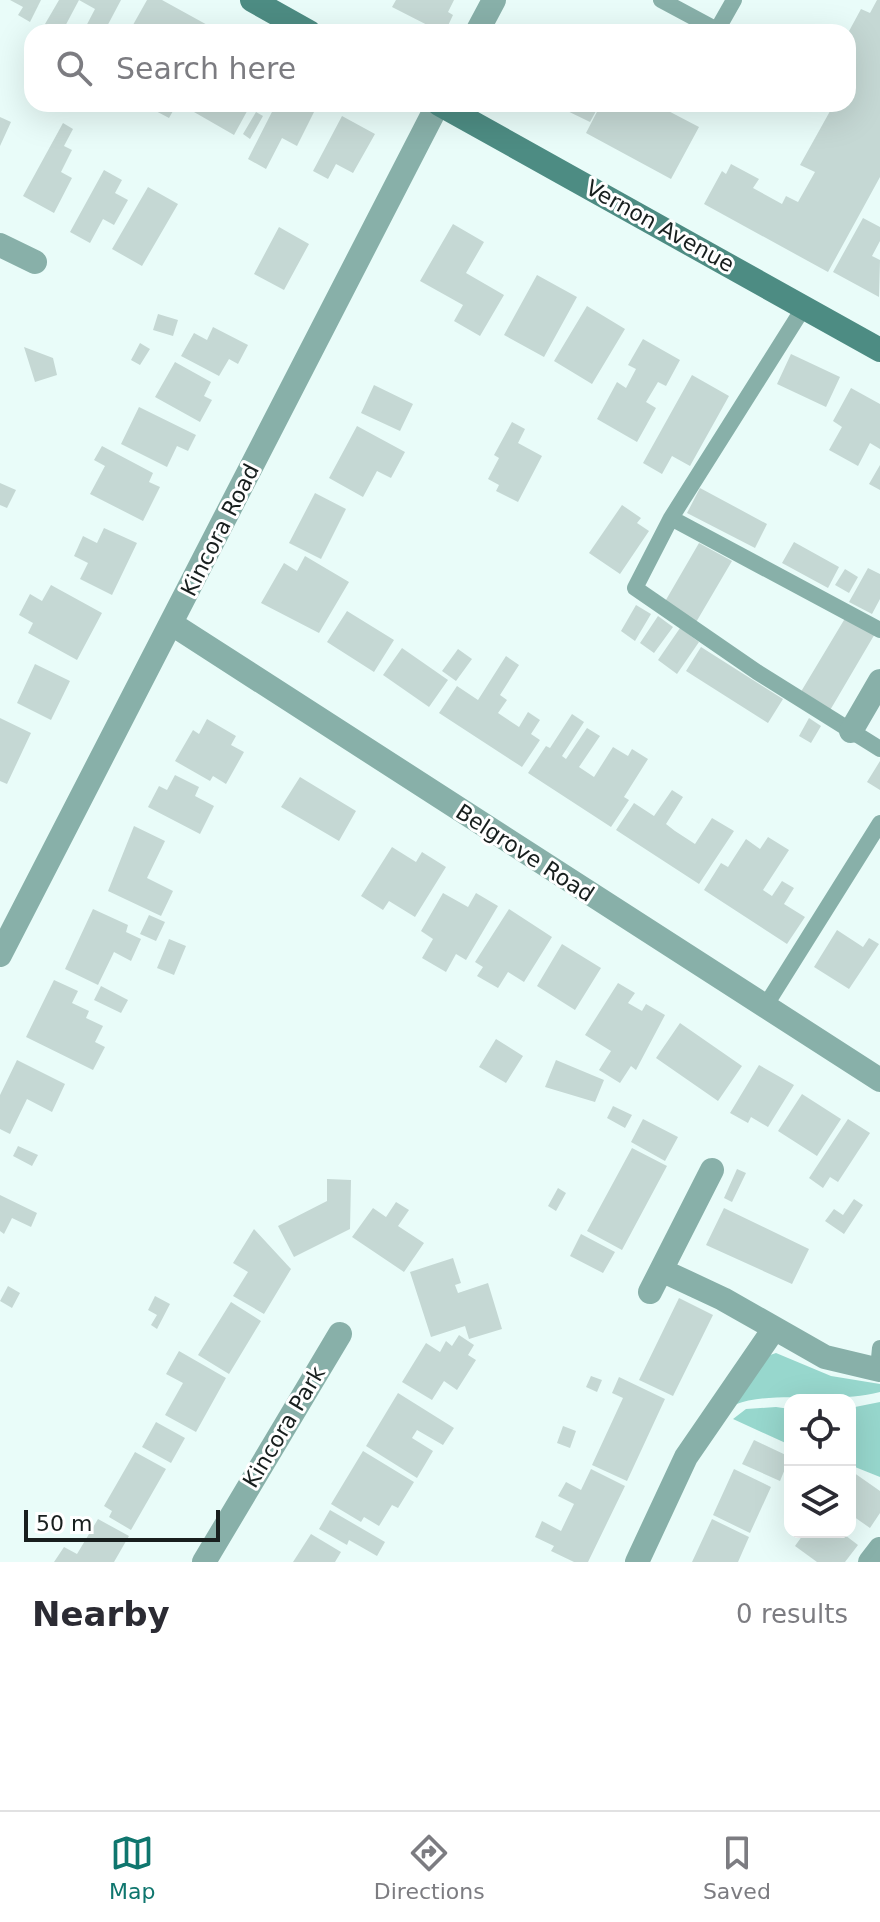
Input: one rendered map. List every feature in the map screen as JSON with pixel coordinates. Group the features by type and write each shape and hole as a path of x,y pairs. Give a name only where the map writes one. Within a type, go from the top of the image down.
{"main road":[{"path":"252,0 295,24"},
{"name":"Vernon Avenue","path":"453,112 880,350"}],"street":[{"path":"481,24 494,0"},
{"name":"Kincora Road","path":"0,955 435,112"},
{"path":"0,245 35,262"},
{"name":"Belgrove Road","path":"172,624 880,1080"},
{"path":"851,731 880,681"},
{"path":"650,1292 712,1170"},
{"path":"663,1271 723,1299 825,1357 879,1362"},
{"path":"637,1562 686,1457 774,1329"},
{"name":"Kincora Park","path":"204,1562 340,1334"},
{"path":"870,1562 880,1549"}],"lane":[{"path":"661,0 706,24"},
{"path":"720,24 734,0"},
{"path":"804,307 671,518 635,588 644,597 880,749"},
{"path":"671,518 880,630"},
{"path":"764,1008 880,823"}],"green space":[{"path":"776,1353 831,1376 880,1384 880,1392 856,1396 784,1394 784,1398 750,1400 734,1405 770,1355"},
{"path":"880,1402 880,1477 856,1467 856,1407"},
{"path":"784,1408 784,1442 733,1419 746,1409"}],"building":[{"path":"10,0 41,0 30,22 18,15 23,7"},
{"path":"59,0 79,0 66,24 45,24"},
{"path":"79,0 121,0 108,24 87,24 95,9"},
{"path":"147,0 162,0 206,24 134,24"},
{"path":"396,0 454,0 448,12 453,15 449,24 425,24 392,7"},
{"path":"880,0 880,177 828,272 704,204 722,171 726,174 731,164 759,179 753,188 782,204 786,196 798,202 815,172 800,165 830,112 856,112 856,24 853,24 861,9 870,13"},
{"path":"158,112 172,112 169,118"},
{"path":"194,112 247,112 234,135"},
{"path":"256,112 263,116 250,139 243,134"},
{"path":"272,112 314,112 297,146 282,138 266,169 248,159"},
{"path":"569,112 596,112 590,122"},
{"path":"597,112 670,112 699,127 671,179 586,133"},
{"path":"342,116 375,134 353,173 336,164 328,179 313,171"},
{"path":"0,117 11,122 0,146"},
{"path":"63,123 73,129 64,146 72,150 61,172 72,178 54,213 23,196"},
{"path":"104,170 122,180 115,193 128,200 114,225 103,219 90,243 70,232"},
{"path":"148,187 178,204 142,266 112,249"},
{"path":"863,218 880,227 880,241 872,256 880,260 879,297 833,272"},
{"path":"453,224 484,242 466,273 504,295 480,336 454,321 463,305 420,281"},
{"path":"279,227 309,244 284,290 254,274"},
{"path":"537,275 577,297 544,357 504,335"},
{"path":"587,306 625,329 592,384 554,361"},
{"path":"158,314 178,320 173,336 153,330"},
{"path":"213,327 248,345 238,364 229,359 219,376 181,356 194,333 207,340"},
{"path":"643,339 680,360 666,386 658,382 646,402 656,408 637,442 597,419 617,382 626,388 636,369 628,365"},
{"path":"140,343 150,349 140,365 131,360"},
{"path":"24,347 53,358 57,375 35,382"},
{"path":"791,354 840,377 826,407 777,384"},
{"path":"175,362 211,382 204,396 212,400 200,422 155,397"},
{"path":"692,375 729,396 690,466 672,456 662,474 643,463"},
{"path":"374,385 413,404 400,431 361,413"},
{"path":"851,388 880,404 880,449 870,443 858,466 829,450 842,427 833,421"},
{"path":"139,407 196,435 188,451 177,446 167,467 121,444"},
{"path":"512,422 525,429 518,443 542,456 518,502 496,491 499,485 488,479 499,458 494,455"},
{"path":"357,426 405,452 391,478 377,471 363,497 329,478"},
{"path":"102,446 153,473 149,482 160,487 143,521 90,494 105,466 94,460"},
{"path":"880,465 880,490 869,484"},
{"path":"0,483 16,490 7,508 0,505"},
{"path":"700,488 767,524 755,548 687,513"},
{"path":"315,493 346,509 321,559 289,543"},
{"path":"622,505 641,518 637,523 649,531 620,574 589,553"},
{"path":"104,528 137,543 112,595 80,579 88,563 74,556 83,536 97,543"},
{"path":"794,542 839,567 828,588 782,563"},
{"path":"699,543 732,561 695,624 663,605"},
{"path":"305,556 349,582 319,633 261,603 284,563 297,571"},
{"path":"868,568 880,574 880,599 872,614 849,602"},
{"path":"845,569 858,577 849,593 835,585"},
{"path":"51,585 102,613 77,660 28,633 33,623 19,615 30,594 42,601"},
{"path":"636,605 651,614 635,641 621,631"},
{"path":"347,611 394,640 374,672 327,642"},
{"path":"847,615 876,632 829,712 799,695"},
{"path":"658,616 673,627 654,653 640,643"},
{"path":"680,628 699,642 677,674 658,660"},
{"path":"701,647 783,699 768,723 686,671"},
{"path":"402,648 448,680 429,707 383,675"},
{"path":"458,649 472,659 456,681 442,671"},
{"path":"506,656 519,665 500,695 507,700 498,713 519,727 528,712 540,720 531,734 540,740 522,767 439,713 457,686 478,700"},
{"path":"35,664 70,681 51,720 17,703"},
{"path":"572,714 584,722 562,756 566,759 587,728 600,736 579,767 594,777 613,747 628,756 632,749 648,759 624,797 629,800 611,827 528,773 546,746 550,748"},
{"path":"0,718 31,733 7,784 0,781"},
{"path":"809,718 821,726 811,743 799,736"},
{"path":"207,719 236,736 231,745 244,752 226,784 213,776 210,781 175,761 193,730 199,734"},
{"path":"880,761 880,790 867,782"},
{"path":"175,775 199,787 195,796 214,806 200,834 148,807 159,786 167,790"},
{"path":"300,777 356,811 339,841 281,807"},
{"path":"672,790 683,797 666,824 675,831 695,844 712,818 734,831 699,884 616,830 634,803 654,816"},
{"path":"134,826 165,841 147,878 173,891 161,916 108,891"},
{"path":"768,837 789,850 763,890 772,896 782,881 794,888 784,904 805,917 787,944 704,890 721,863 728,867 746,839 760,849"},
{"path":"392,847 416,862 422,852 446,867 415,917 389,901 383,910 361,896"},
{"path":"443,893 468,907 476,893 498,906 466,960 456,954 446,972 422,958 433,939 421,931"},
{"path":"93,909 128,925 126,932 141,939 131,961 114,952 98,985 65,969"},
{"path":"509,909 552,937 524,982 508,972 498,988 477,976 483,967 475,962"},
{"path":"149,915 165,922 156,941 140,934"},
{"path":"837,930 863,947 869,938 879,944 849,989 814,967"},
{"path":"169,939 186,946 174,975 157,968"},
{"path":"562,944 601,968 575,1010 537,986"},
{"path":"54,980 78,991 72,1003 89,1011 86,1018 103,1026 95,1042 105,1047 93,1070 26,1037"},
{"path":"618,983 635,993 628,1003 642,1011 646,1004 665,1015 636,1070 631,1066 620,1083 599,1070 611,1051 585,1035"},
{"path":"101,986 128,1000 121,1013 94,1000"},
{"path":"680,1023 742,1066 718,1101 656,1058"},
{"path":"496,1039 523,1056 506,1083 479,1067"},
{"path":"17,1060 65,1084 52,1112 27,1099 10,1134 0,1129 0,1095"},
{"path":"556,1060 604,1080 595,1102 545,1087"},
{"path":"759,1065 794,1085 768,1127 751,1117 748,1123 730,1113"},
{"path":"802,1094 841,1119 817,1156 778,1131"},
{"path":"613,1106 632,1115 625,1128 607,1118"},
{"path":"643,1119 678,1137 665,1161 631,1142"},
{"path":"848,1119 870,1133 838,1182 830,1177 823,1188 809,1178"},
{"path":"18,1146 38,1155 32,1166 13,1156"},
{"path":"632,1148 667,1166 622,1250 587,1231"},
{"path":"737,1169 746,1173 732,1202 724,1198"},
{"path":"327,1179 351,1180 350,1229 294,1257 278,1226 327,1201"},
{"path":"558,1188 566,1193 556,1211 548,1206"},
{"path":"0,1195 37,1213 31,1227 12,1218 4,1234 0,1231"},
{"path":"854,1199 863,1205 844,1234 825,1221 834,1209 843,1215"},
{"path":"396,1202 409,1210 398,1226 424,1243 404,1272 352,1237 373,1208 386,1217"},
{"path":"724,1208 809,1249 792,1284 706,1245"},
{"path":"254,1229 291,1269 264,1314 233,1296 248,1272 233,1263"},
{"path":"581,1234 615,1252 603,1273 570,1256"},
{"path":"453,1258 461,1283 455,1285 458,1293 488,1283 502,1329 469,1339 465,1326 431,1337 410,1272"},
{"path":"8,1286 20,1293 12,1308 0,1301"},
{"path":"155,1296 170,1304 157,1329 151,1325 157,1315 148,1310"},
{"path":"679,1298 713,1315 673,1396 639,1380"},
{"path":"231,1302 261,1321 229,1374 198,1355"},
{"path":"459,1335 474,1345 468,1355 476,1360 457,1390 444,1381 432,1400 402,1382 426,1343 440,1352 446,1341 452,1346"},
{"path":"179,1351 226,1378 196,1432 165,1415 183,1383 166,1374"},
{"path":"591,1376 602,1380 597,1392 586,1387"},
{"path":"619,1377 665,1399 627,1481 592,1465 623,1398 612,1393"},
{"path":"398,1393 454,1428 443,1445 417,1430 412,1438 433,1451 417,1478 366,1446"},
{"path":"156,1422 185,1438 171,1463 142,1447"},
{"path":"563,1426 576,1431 570,1448 557,1443"},
{"path":"754,1440 784,1454 784,1471 780,1481 742,1464"},
{"path":"363,1451 414,1482 398,1508 392,1505 379,1526 364,1517 361,1522 331,1504"},
{"path":"135,1452 166,1469 131,1530 109,1517 112,1511 104,1506"},
{"path":"591,1469 625,1486 588,1562 574,1562 551,1551 554,1546 535,1537 542,1521 561,1531 574,1504 558,1496 566,1482 581,1490"},
{"path":"734,1469 771,1487 750,1533 713,1515"},
{"path":"856,1474 880,1491 880,1513 870,1528 856,1518"},
{"path":"330,1510 385,1542 377,1556 349,1540 347,1545 319,1529"},
{"path":"98,1519 129,1536 114,1562 54,1562 64,1547 77,1554"},
{"path":"712,1519 749,1537 738,1562 692,1562"},
{"path":"311,1534 341,1552 335,1562 293,1562"},
{"path":"801,1538 849,1538 858,1545 845,1562 817,1562 795,1546"}]}
